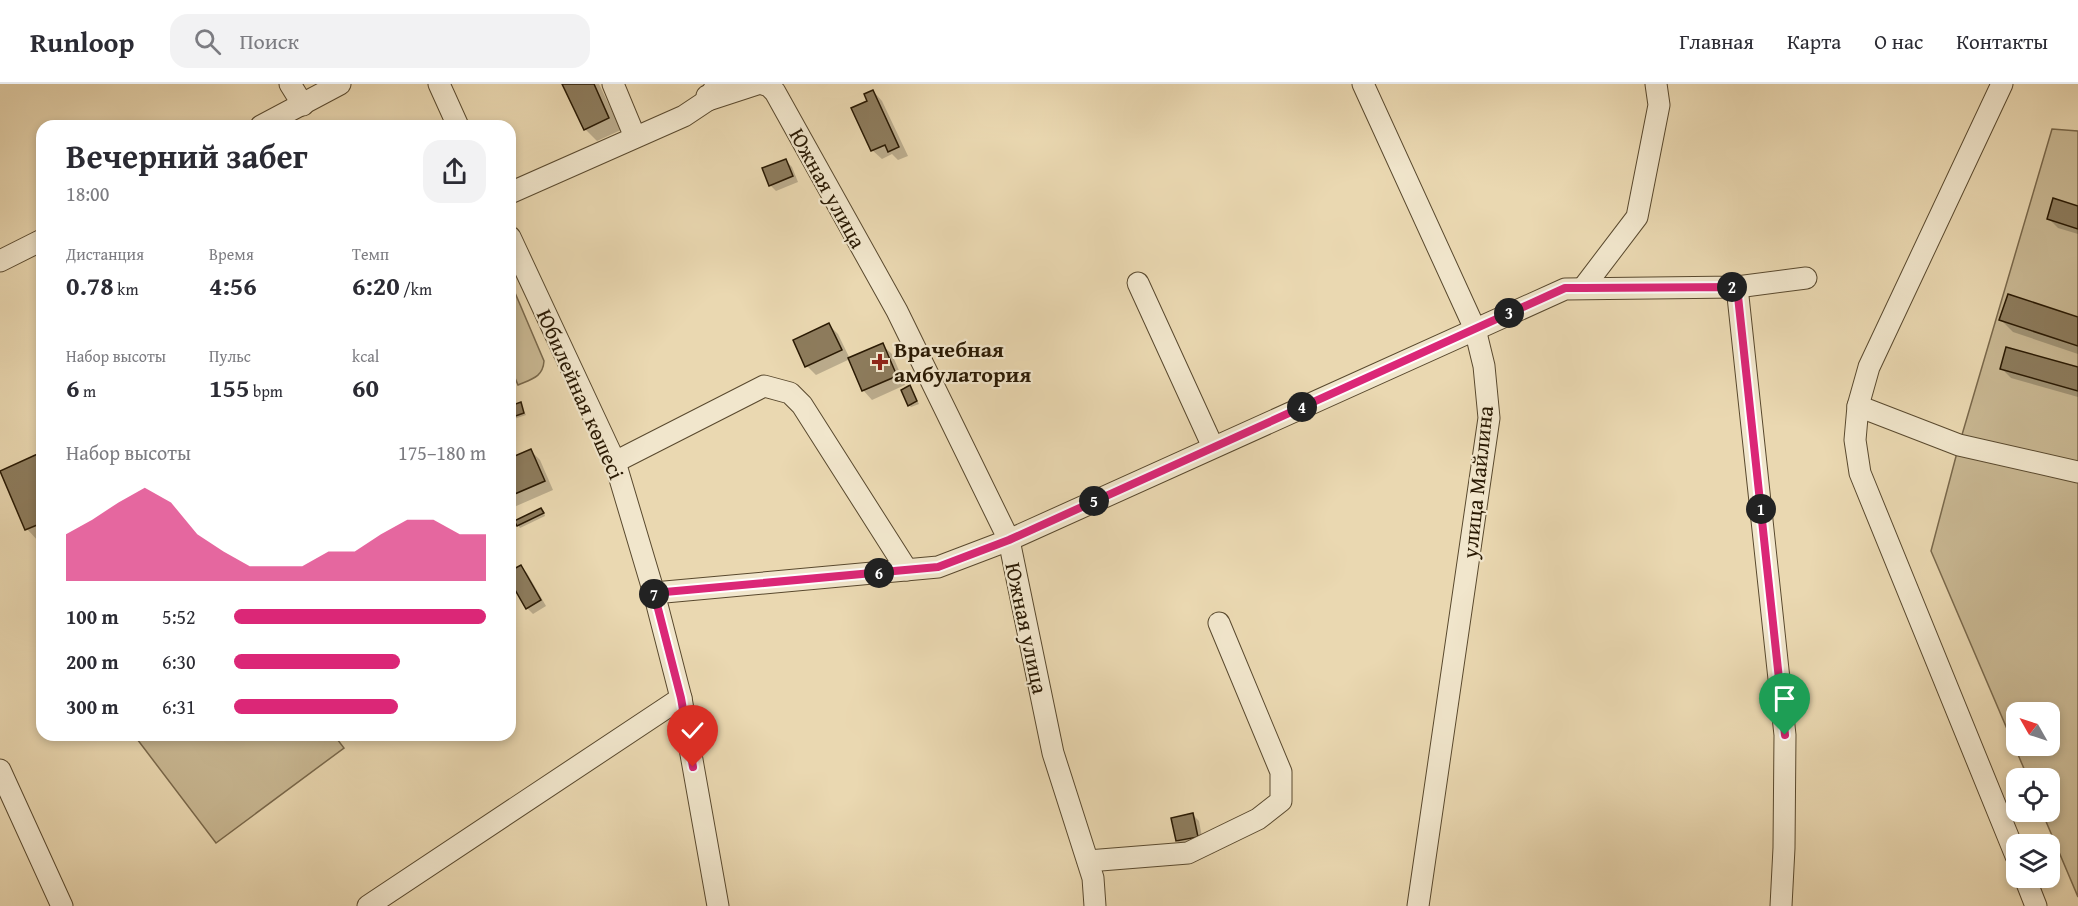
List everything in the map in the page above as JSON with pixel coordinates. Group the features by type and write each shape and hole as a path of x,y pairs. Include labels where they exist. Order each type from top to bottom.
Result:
{"street":[{"path":"290,84 303,105"},
{"path":"273,120 340,84"},
{"path":"439,84 455,120"},
{"path":"613,84 635,137"},
{"path":"516,190 684,116 710,89 757,84"},
{"name":"Южная улица","path":"763,84 775,92 897,311 1009,540 1053,753 1093,878 1095,906"},
{"name":"улица Майлина","path":"1363,84 1475,329 1484,366 1489,418 1419,905"},
{"path":"1583,288 1637,217 1659,105 1656,84"},
{"path":"2002,84 1869,367 1858,406 1856,440 1860,473 2007,834"},
{"path":"0,261 36,243"},
{"name":"Юбилейная көшесі","path":"516,250 615,462 654,593 681,698 718,906"},
{"path":"654,593 938,567 1009,540 1565,288 1737,287 1806,278"},
{"path":"1138,283 1213,447"},
{"path":"1737,287 1785,735 1781,906"},
{"path":"615,462 764,386 790,393 802,405 907,570"},
{"path":"1858,406 1959,445 2078,472"},
{"path":"1088,861 1188,853 1258,819 1281,801 1281,772 1219,623"},
{"path":"371,905 681,698"},
{"path":"0,770 62,906"},
{"path":"2029,888 2036,906"}],"shaded area":[{"path":"2052,129 2078,131 2078,897 2060,854 2060,834 2051,834 2046,822 2060,822 2060,768 2024,768 2019,756 2060,756 2060,702 2006,702 2006,727 1931,551 1959,445"},
{"path":"516,295 544,361 539,374 518,385 516,380"},
{"path":"139,741 339,741 344,748 216,843"}],"building":[{"path":"562,84 594,84 609,118 584,130"},
{"path":"873,90 899,147 888,152 885,145 871,151 851,108 867,101 864,94"},
{"path":"786,159 793,176 769,186 762,168"},
{"path":"2053,198 2078,206 2078,229 2047,219"},
{"path":"2008,294 2078,317 2078,346 1999,320"},
{"path":"829,323 842,350 805,367 793,340"},
{"path":"883,343 897,376 862,391 848,358"},
{"path":"2006,347 2078,367 2078,391 2000,369"},
{"path":"910,385 917,401 908,406 901,390"},
{"path":"521,402 524,413 516,416 516,404"},
{"path":"531,449 545,481 516,493 516,455"},
{"path":"36,455 36,525 25,530 0,471"},
{"path":"541,508 544,513 517,526 516,520"},
{"path":"521,565 541,600 526,609 516,592 516,568"},
{"path":"1193,813 1198,837 1176,841 1171,818"}],"place":[{"name":"Врачебная амбулатория","path":"880,362"}],"route":[{"path":"693,767 681,698 654,593 938,567 1009,540 1565,288 1737,287 1785,735"}]}
